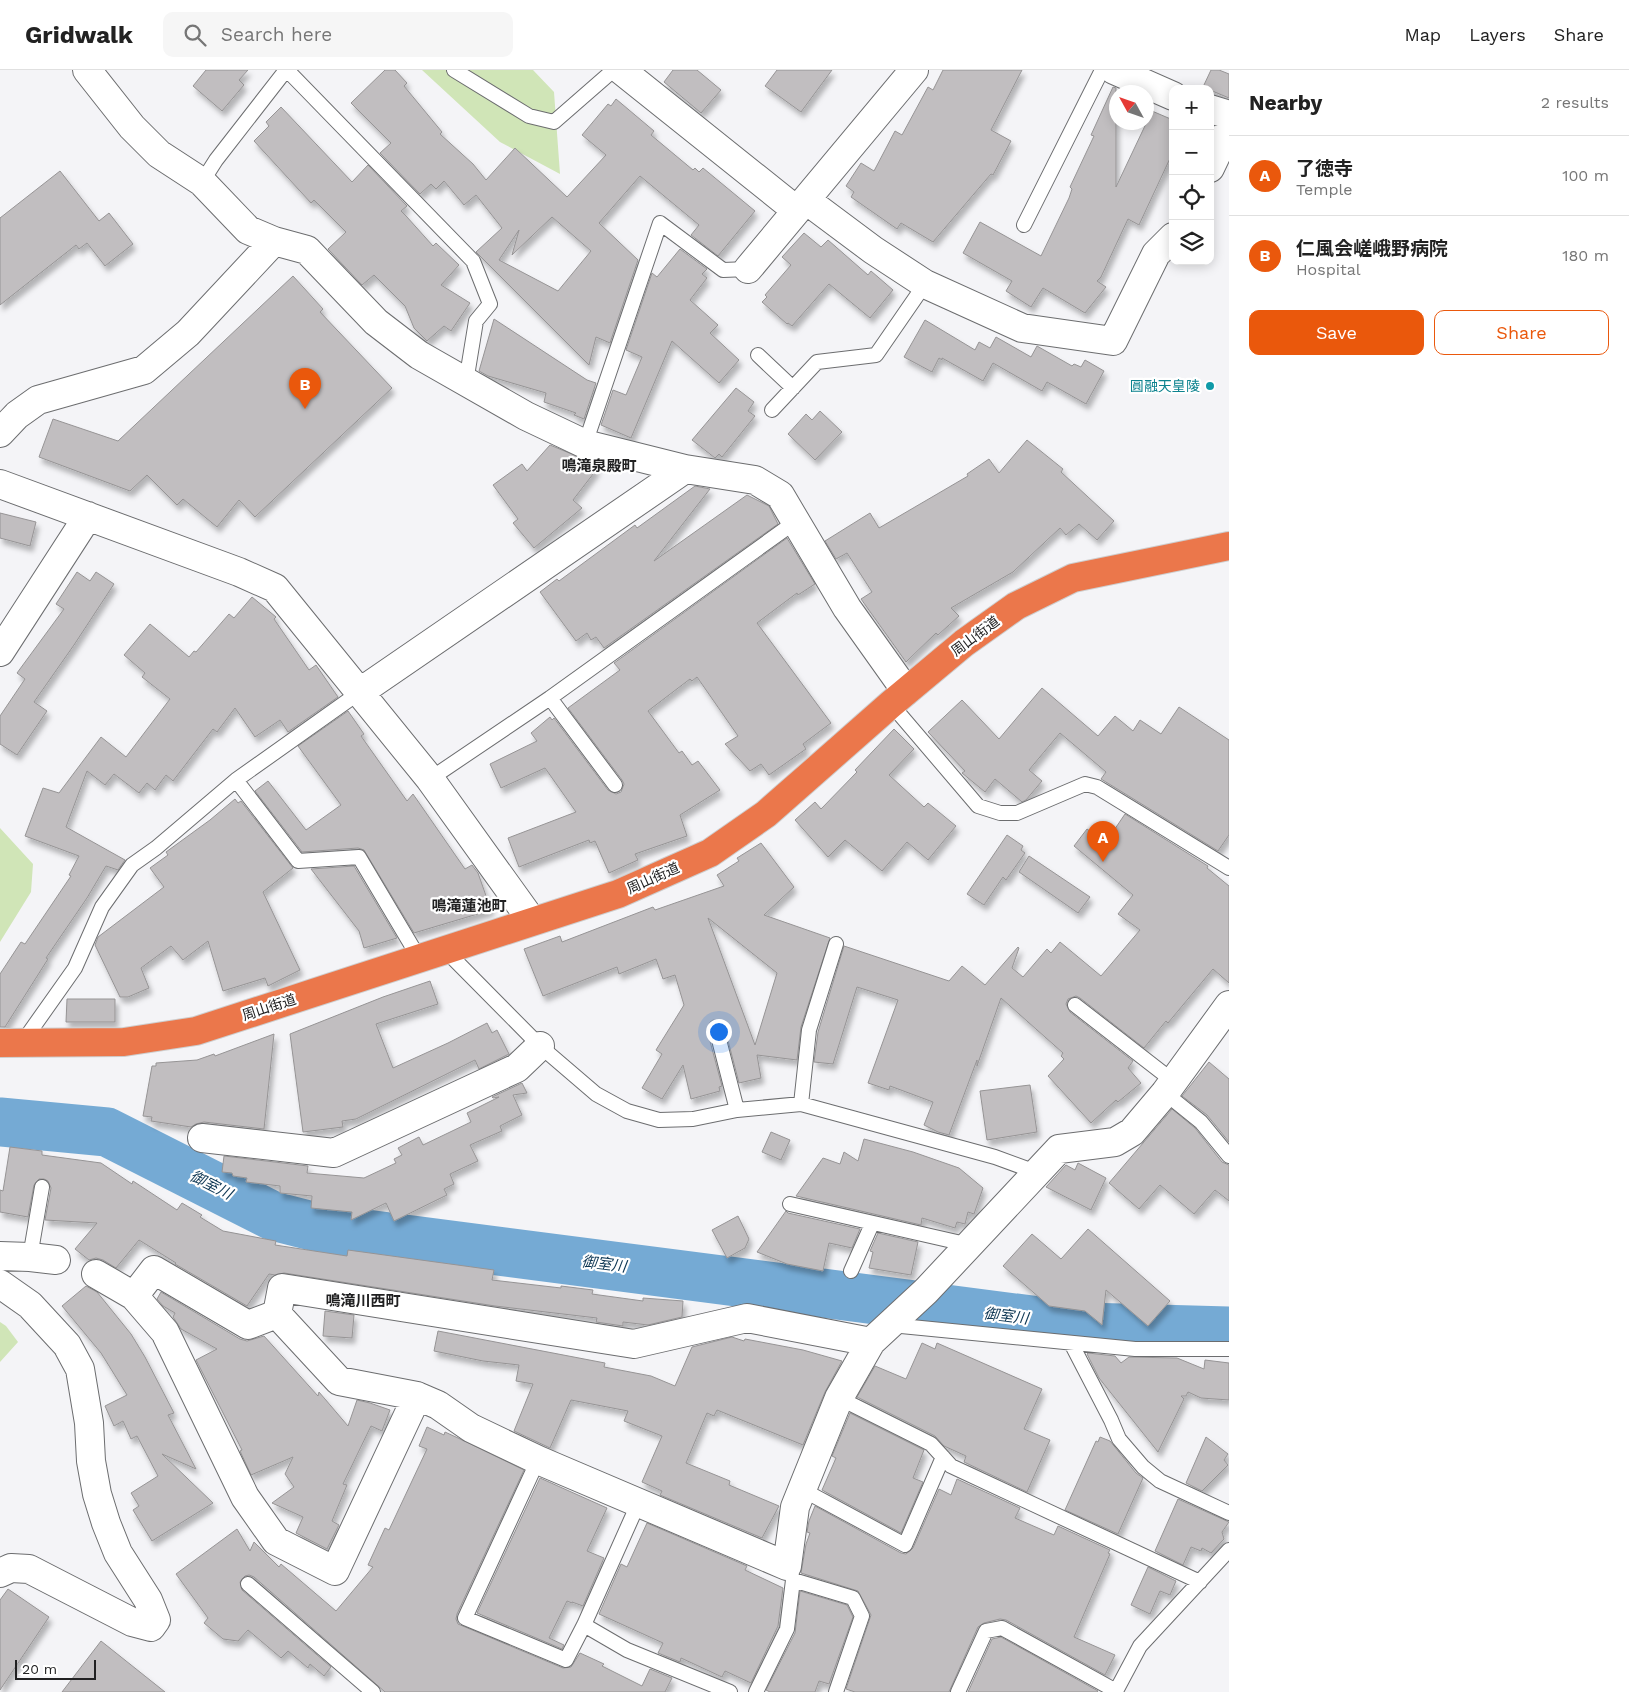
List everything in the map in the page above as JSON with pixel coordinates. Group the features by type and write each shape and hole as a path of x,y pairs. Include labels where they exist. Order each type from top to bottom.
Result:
{"highway":[{"name":"周山街道","path":"11,1043 124,1042 196,1031 618,894 710,853 766,814 964,643 1016,606 1073,578 1229,546"}],"street":[{"path":"87,70 132,127 159,154 202,182 248,230 274,241 307,250 376,322 419,355 526,416 585,444 684,469 755,480 780,495 899,698"},
{"path":"748,269 914,70"},
{"path":"1114,70 1169,94"},
{"path":"614,71 801,205 925,284 1022,328 1113,341 1156,254 1169,240"},
{"path":"1214,110 1229,115"},
{"path":"1214,160 1229,128"},
{"path":"0,433 17,415 38,400 144,370 188,333 274,241"},
{"path":"360,692 684,469"},
{"path":"0,484 239,572 275,588 430,779 532,921"},
{"path":"0,652 88,516"},
{"path":"277,1314 339,1381 417,1396 438,1405 471,1428 538,1460 790,1573 795,1506 840,1398 886,1329 926,1291 1036,1172 1059,1150 1114,1142 1132,1132 1169,1087 1229,1005"},
{"path":"202,1138 334,1154 517,1068 540,1046"},
{"path":"0,1256 43,1258"},
{"path":"134,1296 154,1270 248,1325 277,1314"},
{"path":"96,1274 134,1296 165,1332 245,1497 276,1540 336,1571 417,1396"},
{"path":"0,1284 30,1305 67,1345 80,1368 89,1422 91,1461 97,1494 118,1553 148,1600 156,1620 151,1627 132,1622 29,1569 11,1568 0,1573"},
{"path":"277,1314 282,1288 634,1344 747,1318 886,1329"}],"lane":[{"path":"202,182 216,160 286,70 474,261 490,304 476,321 466,382"},
{"path":"454,70 529,116 554,122 614,71"},
{"path":"1024,226 1102,70"},
{"path":"585,444 660,223 723,270 748,269"},
{"path":"772,410 817,362 876,355 925,284"},
{"path":"758,355 793,388"},
{"path":"430,779 550,698 795,522"},
{"path":"11,1043 75,968 102,907 132,865 156,848 236,780 360,692"},
{"path":"550,698 616,786"},
{"path":"899,698 978,806 1000,814 1017,813 1085,784 1097,787 1229,868"},
{"path":"236,780 298,861 359,857 432,954 596,1094 627,1111 659,1120 693,1119 737,1110 801,1104 995,1157 1036,1172"},
{"path":"801,1104 810,1030 836,944"},
{"path":"1075,1006 1169,1087 1202,1122 1229,1156"},
{"path":"716,1028 737,1110"},
{"path":"42,1188 43,1258"},
{"path":"790,1204 970,1245"},
{"path":"852,1271 872,1224"},
{"path":"886,1329 1135,1349 1229,1349"},
{"path":"1071,1343 1111,1420 1119,1440 1142,1466 1160,1481 1229,1513"},
{"path":"840,1398 931,1444 951,1466 1200,1582"},
{"path":"803,1490 905,1545 943,1457"},
{"path":"538,1460 465,1618 566,1660 584,1626 638,1504"},
{"path":"958,1692 986,1631 1002,1628 1116,1691 1140,1646 1229,1550"},
{"path":"756,1692 787,1629 790,1573 853,1598 862,1616 836,1692"},
{"path":"248,1584 373,1692"},
{"path":"584,1626 627,1650 730,1692"}],"green space":[{"path":"422,70 533,70 554,92 560,174 500,142"},
{"path":"0,828 33,864 31,892 0,942"},
{"path":"0,1322 6,1326 18,1342 0,1362"}],"building":[{"path":"206,70 248,70 239,80 244,85 222,111 193,86"},
{"path":"385,70 395,70 407,83 404,86 442,132 440,134 473,164 486,180 515,148 567,197 606,155 582,135 608,104 611,106 616,99 654,131 651,135 693,170 695,168 699,172 703,168 755,211 718,256 691,235 699,225 640,176 599,223 638,260 610,343 596,337 589,365 476,252 502,228 476,195 464,205 444,181 436,189 431,184 420,194 380,153 391,143 351,103","holes":["552,217 591,251 558,291 499,260 519,230 512,255"]},
{"path":"673,70 697,70 721,90 701,113 664,82"},
{"path":"777,70 832,70 801,112 765,86"},
{"path":"943,70 1022,70 991,130 1011,141 993,175 991,174 933,242 901,223 897,229 851,197 854,192 846,186 861,163 874,171 895,131 902,135 928,87 933,90"},
{"path":"1211,70 1219,70 1229,74 1229,98 1214,92 1214,85 1204,85"},
{"path":"1109,96 1109,130 1116,130 1116,187 1143,130 1154,130 1154,112 1169,118 1169,161 1139,225 1128,219 1101,277 1097,281 1106,287 1085,313 1043,288 1031,307 1006,291 1012,281 963,253 980,222 1041,256 1069,198 1072,189 1070,187 1094,136 1091,135"},
{"path":"281,107 352,182 368,165 407,206 401,211 433,246 436,243 459,265 441,285 470,303 451,331 444,326 427,341 414,328 405,306 374,275 362,285 328,249 346,232 314,200 311,203 254,141 269,126 266,122"},
{"path":"60,171 99,221 109,213 133,244 105,266 87,243 79,249 76,245 0,305 0,218"},
{"path":"804,233 821,247 828,240 868,275 871,271 893,290 870,318 829,284 792,326 787,324 762,302 767,297 765,295 791,265 782,257"},
{"path":"680,249 707,269 702,274 707,278 690,300 718,325 710,333 739,360 719,383 672,341 631,438 601,425 613,390 626,395 642,357 626,350 652,273 657,277"},
{"path":"293,276 323,309 320,312 392,388 255,517 239,500 217,527 183,499 177,505 147,475 130,491 39,457 53,419 118,441"},
{"path":"494,319 587,380 596,383 584,419 574,415 576,413 544,402 546,393 488,376 479,371"},
{"path":"925,320 975,350 979,342 990,348 996,337 1031,357 1037,346 1072,366 1074,364 1081,367 1085,360 1104,371 1086,404 1047,382 1042,391 993,363 983,381 942,358 942,360 939,358 932,372 904,357"},
{"path":"736,388 754,402 748,411 755,416 722,457 719,454 715,458 692,440"},
{"path":"820,411 842,432 815,460 788,434 806,414 812,420"},
{"path":"1027,440 1063,469 1061,472 1114,521 1097,540 1079,524 1066,535 1060,528 1013,572 951,608 959,616 938,635 936,633 906,662 861,599 872,592 847,553 836,559 825,541 870,513 879,528 968,476 967,474 989,459 999,473"},
{"path":"550,445 586,460 597,469 573,500 582,508 534,548 513,523 518,519 493,485 522,464 527,471"},
{"path":"695,486 710,489 654,561 747,495 769,506 778,524 604,648 596,637 591,640 587,633 576,641 540,592 557,579 559,581 635,525 637,528"},
{"path":"0,513 36,522 30,546 0,538"},
{"path":"787,538 815,584 798,595 797,593 757,623 831,723 803,744 806,749 769,775 761,764 750,771 725,744 738,736 697,677 692,681 690,679 648,711 679,753 682,751 692,765 698,761 720,790 680,815 687,836 635,854 638,860 609,873 595,841 590,843 589,840 519,867 508,838 576,812 545,768 501,788 490,764 537,741 531,733 550,717 552,720 554,718 608,790 616,794 621,792 624,784 622,780 568,708 620,670 614,663"},
{"path":"77,572 90,581 96,572 114,584 34,702 47,711 17,755 0,744 0,716 25,679 17,673 64,609 56,604"},
{"path":"252,597 276,617 274,619 309,670 316,665 338,697 288,732 280,720 255,737 235,708 217,732 213,729 173,781 166,775 155,790 147,783 139,793 114,774 105,785 87,771 66,827 125,860 118,870 106,866 87,898 46,958 48,959 5,1027 0,1027 0,974 21,942 25,944 71,876 69,875 79,856 25,836 43,788 59,793 101,737 126,757 170,699 142,677 145,673 124,655 150,624 189,657 194,651 196,652 229,614 234,618"},
{"path":"1042,688 1098,736 1115,716 1133,731 1140,720 1161,734 1179,707 1229,740 1229,835 1218,851 1101,779 1106,772 1060,733 1029,770 1042,781 1026,800 1022,802 995,779 985,792 962,773 965,771 928,732 962,700 999,739"},
{"path":"348,711 364,734 361,736 407,801 413,794 465,869 472,865 478,873 491,910 414,933 364,850 358,848 302,852 255,791 268,781 306,830 341,805 298,746"},
{"path":"894,729 914,749 889,775 924,807 928,803 956,826 928,860 907,842 882,871 845,840 828,857 795,820 815,802 821,809 857,772 855,770"},
{"path":"235,799 238,803 241,801 293,868 263,892 300,970 268,986 265,978 223,991 208,941 183,960 171,946 141,968 149,988 128,997 120,997 95,945 98,937 164,887 150,868 168,855 166,852"},
{"path":"1125,814 1208,866 1207,868 1229,886 1229,983 1213,969 1168,1023 1166,1021 1144,1048 1080,998 1076,996 1068,999 1066,1004 1070,1012 1133,1061 1128,1068 1141,1083 1118,1102 1116,1100 1091,1123 1048,1076 1064,1059 1061,1056 1063,1053 1001,998 977,1066 977,1060 949,1135 924,1125 933,1102 890,1086 889,1090 868,1083 898,1000 857,987 833,1064 814,1062 818,1032 844,946 949,981 962,966 985,985 1018,947 1012,968 1023,977 1047,949 1051,953 1060,942 1101,976 1140,930 1118,914 1133,895 1074,846 1087,829 1106,842"},
{"path":"1007,835 1023,846 1021,850 1025,853 1006,880 1003,877 984,905 967,894"},
{"path":"761,843 794,887 764,915 830,938 801,1027 797,1060 757,1055 761,1078 739,1083 724,1025 719,1020 713,1020 710,1022 707,1030 722,1086 719,1087 720,1091 691,1099 683,1065 662,1099 642,1088 662,1054 656,1050 684,1005 675,975 663,979 656,959 619,974 617,967 543,996 524,949 560,936 562,942 653,907 655,910 724,886 717,875 739,861 737,858","holes":["708,918 777,973 755,1045"]},
{"path":"1029,856 1090,897 1078,913 1019,872"},
{"path":"354,866 397,938 364,948 359,931 311,869"},
{"path":"430,981 438,1004 376,1024 393,1068 487,1023 492,1033 497,1030 509,1054 479,1069 475,1060 356,1119 342,1121 343,1127 303,1132 290,1034 383,997"},
{"path":"67,999 115,999 115,1022 66,1022"},
{"path":"274,1034 264,1129 204,1122 191,1127 151,1121 152,1117 143,1116 152,1066 156,1066 156,1063 197,1060 214,1054 215,1056"},
{"path":"1209,1062 1229,1079 1229,1142 1207,1115 1182,1096"},
{"path":"522,1083 527,1093 513,1095 522,1115 500,1126 502,1131 470,1145 478,1161 450,1174 454,1184 444,1189 447,1195 394,1221 386,1203 351,1220 352,1212 311,1208 312,1196 280,1193 280,1186 246,1182 247,1178 222,1172 224,1156 308,1166 307,1173 364,1178 396,1163 394,1159 402,1155 398,1148 419,1137 423,1145 471,1122 467,1113 499,1097 492,1097"},
{"path":"1030,1085 1037,1132 987,1140 980,1091"},
{"path":"1172,1109 1195,1128 1222,1162 1229,1165 1229,1201 1215,1190 1194,1214 1160,1185 1139,1209 1109,1183"},
{"path":"771,1132 790,1140 781,1160 762,1152"},
{"path":"864,1139 913,1152 959,1168 983,1188 974,1214 968,1212 965,1224 957,1222 955,1228 922,1218 921,1225 796,1196 823,1158 840,1164 844,1152 858,1161"},
{"path":"10,1147 42,1151 42,1155 101,1163 132,1184 133,1181 177,1210 182,1203 223,1231 276,1241 275,1245 347,1256 348,1250 494,1270 492,1280 593,1290 592,1294 643,1301 643,1298 683,1301 682,1317 648,1325 623,1322 623,1326 596,1322 597,1318 495,1306 284,1273 269,1274 247,1306 175,1264 139,1240 116,1268 103,1260 96,1258 89,1260 75,1249 97,1223 45,1220 51,1188 48,1181 44,1179 39,1179 34,1185 28,1217 0,1212 0,1190 3,1191"},
{"path":"1078,1163 1106,1178 1091,1210 1046,1187 1066,1165 1075,1170"},
{"path":"786,1211 860,1229 852,1248 829,1243 823,1271 787,1264 757,1252"},
{"path":"738,1216 749,1239 745,1248 727,1258 712,1230"},
{"path":"1088,1229 1170,1301 1148,1326 1106,1290 1102,1325 1085,1311 1049,1306 1003,1266 1032,1234 1061,1259"},
{"path":"878,1233 918,1242 911,1275 869,1268 873,1252 870,1251"},
{"path":"86,1286 97,1292 131,1334 145,1357 174,1413 168,1415 196,1469 162,1454 213,1503 152,1541 133,1510 139,1506 131,1493 158,1476 137,1436 131,1439 123,1421 114,1426 105,1406 127,1395 101,1353 62,1306"},
{"path":"161,1292 240,1339 247,1341 264,1336 318,1396 319,1392 348,1426 357,1400 390,1410 382,1431 371,1426 343,1484 347,1485 332,1521 339,1525 327,1549 296,1533 303,1517 272,1503 294,1487 285,1474 293,1457 251,1475 240,1451 242,1450 196,1360 217,1349 181,1329 173,1317 175,1313 163,1306 157,1299"},
{"path":"325,1311 354,1315 352,1338 323,1336"},
{"path":"438,1331 605,1363 604,1367 651,1376 675,1386 692,1347 732,1337 744,1341 745,1339 803,1350 842,1361 825,1392 803,1445 717,1410 714,1416 707,1413 686,1463 730,1481 729,1485 779,1506 762,1538 660,1495 662,1491 642,1482 662,1436 624,1421 628,1411 571,1400 550,1448 514,1431 533,1384 516,1381 519,1365 483,1361 434,1351"},
{"path":"922,1343 935,1349 937,1343 1042,1389 1024,1429 1050,1440 1027,1492 964,1462 966,1456 944,1446 935,1436 857,1397 875,1366 906,1379"},
{"path":"1088,1353 1115,1356 1121,1363 1129,1357 1177,1358 1204,1369 1205,1360 1229,1363 1229,1400 1201,1398 1188,1392 1186,1396 1181,1396 1184,1399 1158,1452 1099,1378"},
{"path":"850,1413 924,1450 913,1478 923,1482 901,1533 822,1490 836,1458 832,1456"},
{"path":"427,1427 444,1435 445,1432 524,1470 457,1614 458,1624 563,1668 571,1667 580,1653 604,1664 602,1666 642,1686 650,1669 672,1678 665,1692 385,1692 254,1577 249,1575 245,1576 240,1582 242,1590 331,1667 324,1676 310,1664 308,1668 288,1651 281,1658 248,1630 238,1641 223,1639 204,1623 208,1618 176,1574 237,1529 250,1551 254,1542 279,1567 281,1564 336,1611 373,1567 368,1565 385,1528 389,1530 427,1449 419,1446"},
{"path":"1100,1437 1110,1441 1136,1473 1143,1478 1118,1534 1065,1510 1096,1441 1098,1442"},
{"path":"1206,1437 1228,1454 1224,1460 1228,1465 1202,1491 1186,1483"},
{"path":"540,1478 607,1508 587,1551 604,1558 583,1606 567,1601 549,1638 564,1645 562,1649 477,1613"},
{"path":"957,1479 1020,1508 1015,1518 1054,1535 1058,1526 1110,1550 1108,1553 1110,1554 1074,1637 1115,1655 1105,1675 1006,1620 1000,1619 984,1623 978,1627 949,1692 855,1692 846,1689 871,1615 858,1591 801,1573 810,1533 807,1532 809,1521 815,1506 906,1554 913,1548 939,1489 951,1495"},
{"path":"1178,1499 1229,1522 1222,1532 1224,1539 1211,1553 1202,1548 1201,1551 1191,1547 1183,1565 1155,1551"},
{"path":"647,1523 747,1566 745,1570 783,1588 778,1626 751,1683 725,1671 722,1677 681,1658 680,1662 658,1653 663,1643 599,1614 621,1564 627,1567"},
{"path":"1148,1567 1176,1581 1170,1595 1160,1591 1150,1614 1131,1605"},
{"path":"8,1589 49,1617 0,1690 0,1600"},
{"path":"800,1591 847,1605 853,1617 829,1684 819,1681 815,1692 770,1692 766,1690 795,1633"},
{"path":"1001,1637 1098,1691 968,1692 992,1639"},
{"path":"101,1641 165,1692 62,1692"}],"waterway":[{"name":"御室川","path":"0,1122 107,1132 273,1216 320,1228 1085,1327 1229,1331"}],"place":[{"name":"圓融天皇陵","path":"1210,386"},
{"name":"仁風会嵯峨野病院","path":"305,409"},
{"name":"了徳寺","path":"1103,862"}],"district":[{"name":"鳴滝泉殿町","path":"599,466"},
{"name":"鳴滝蓮池町","path":"469,906"},
{"name":"鳴滝川西町","path":"363,1301"}]}
